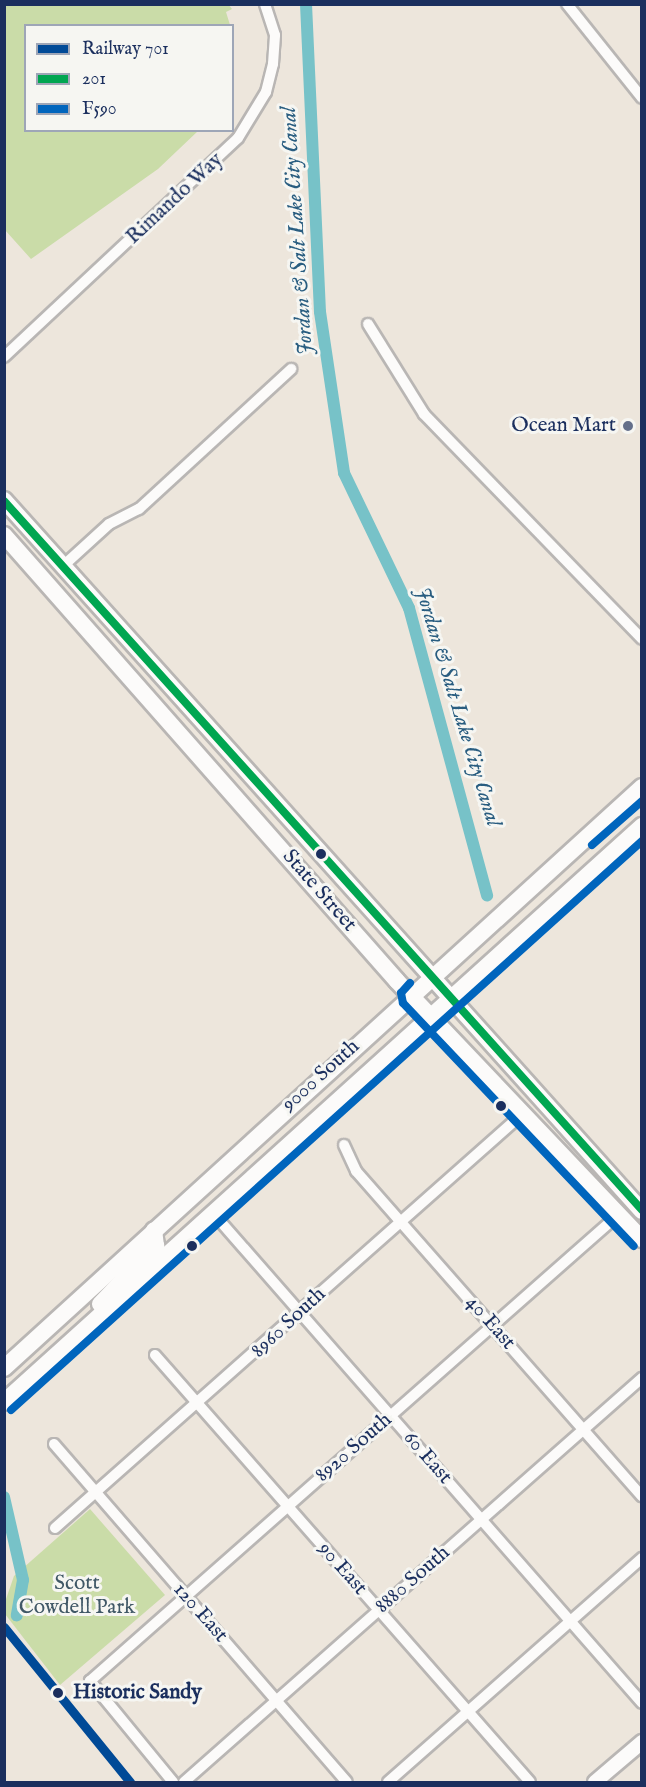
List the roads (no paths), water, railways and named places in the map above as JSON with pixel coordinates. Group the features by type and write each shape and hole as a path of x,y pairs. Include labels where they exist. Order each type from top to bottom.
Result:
{"main road":[{"name":"State Street","path":"4,500 642,1211"},
{"name":"State Street","path":"4,536 411,996 520,1116 642,1239"},
{"name":"9000 South","path":"4,1368 432,975 642,788"},
{"name":"9000 South","path":"4,1402 428,1014 642,826"},
{"path":"84,1327 113,1286 156,1246 154,1230"}],"street":[{"name":"Rimando Way","path":"4,357 238,138 266,92 273,64 274,35 265,4"},
{"path":"567,4 642,98"},
{"path":"368,324 424,414 642,639"},
{"path":"63,566 109,524 139,509 291,369"},
{"name":"8960 South","path":"55,1528 520,1116"},
{"name":"40 East","path":"344,1145 356,1171 642,1497"},
{"name":"60 East","path":"213,1213 642,1703"},
{"name":"8920 South","path":"173,1782 90,1681 618,1215"},
{"name":"90 East","path":"155,1355 530,1782"},
{"name":"8880 South","path":"184,1782 642,1378"},
{"name":"120 East","path":"54,1444 347,1782"},
{"path":"388,1782 642,1558"},
{"path":"595,1782 642,1742"}],"waterway":[{"name":"Jordan & Salt Lake City Canal","path":"306,4 320,312 344,473 409,608 487,896"},
{"path":"4,1497 23,1580 17,1615"}],"rail line":[{"name":"701","path":"4,1627 130,1782"}],"place":[{"name":"Ocean Mart","path":"628,426"},
{"name":"Historic Sandy","path":"58,1693"}],"park label":[{"name":"Scott Cowdell Park","path":"77,1596"}]}
